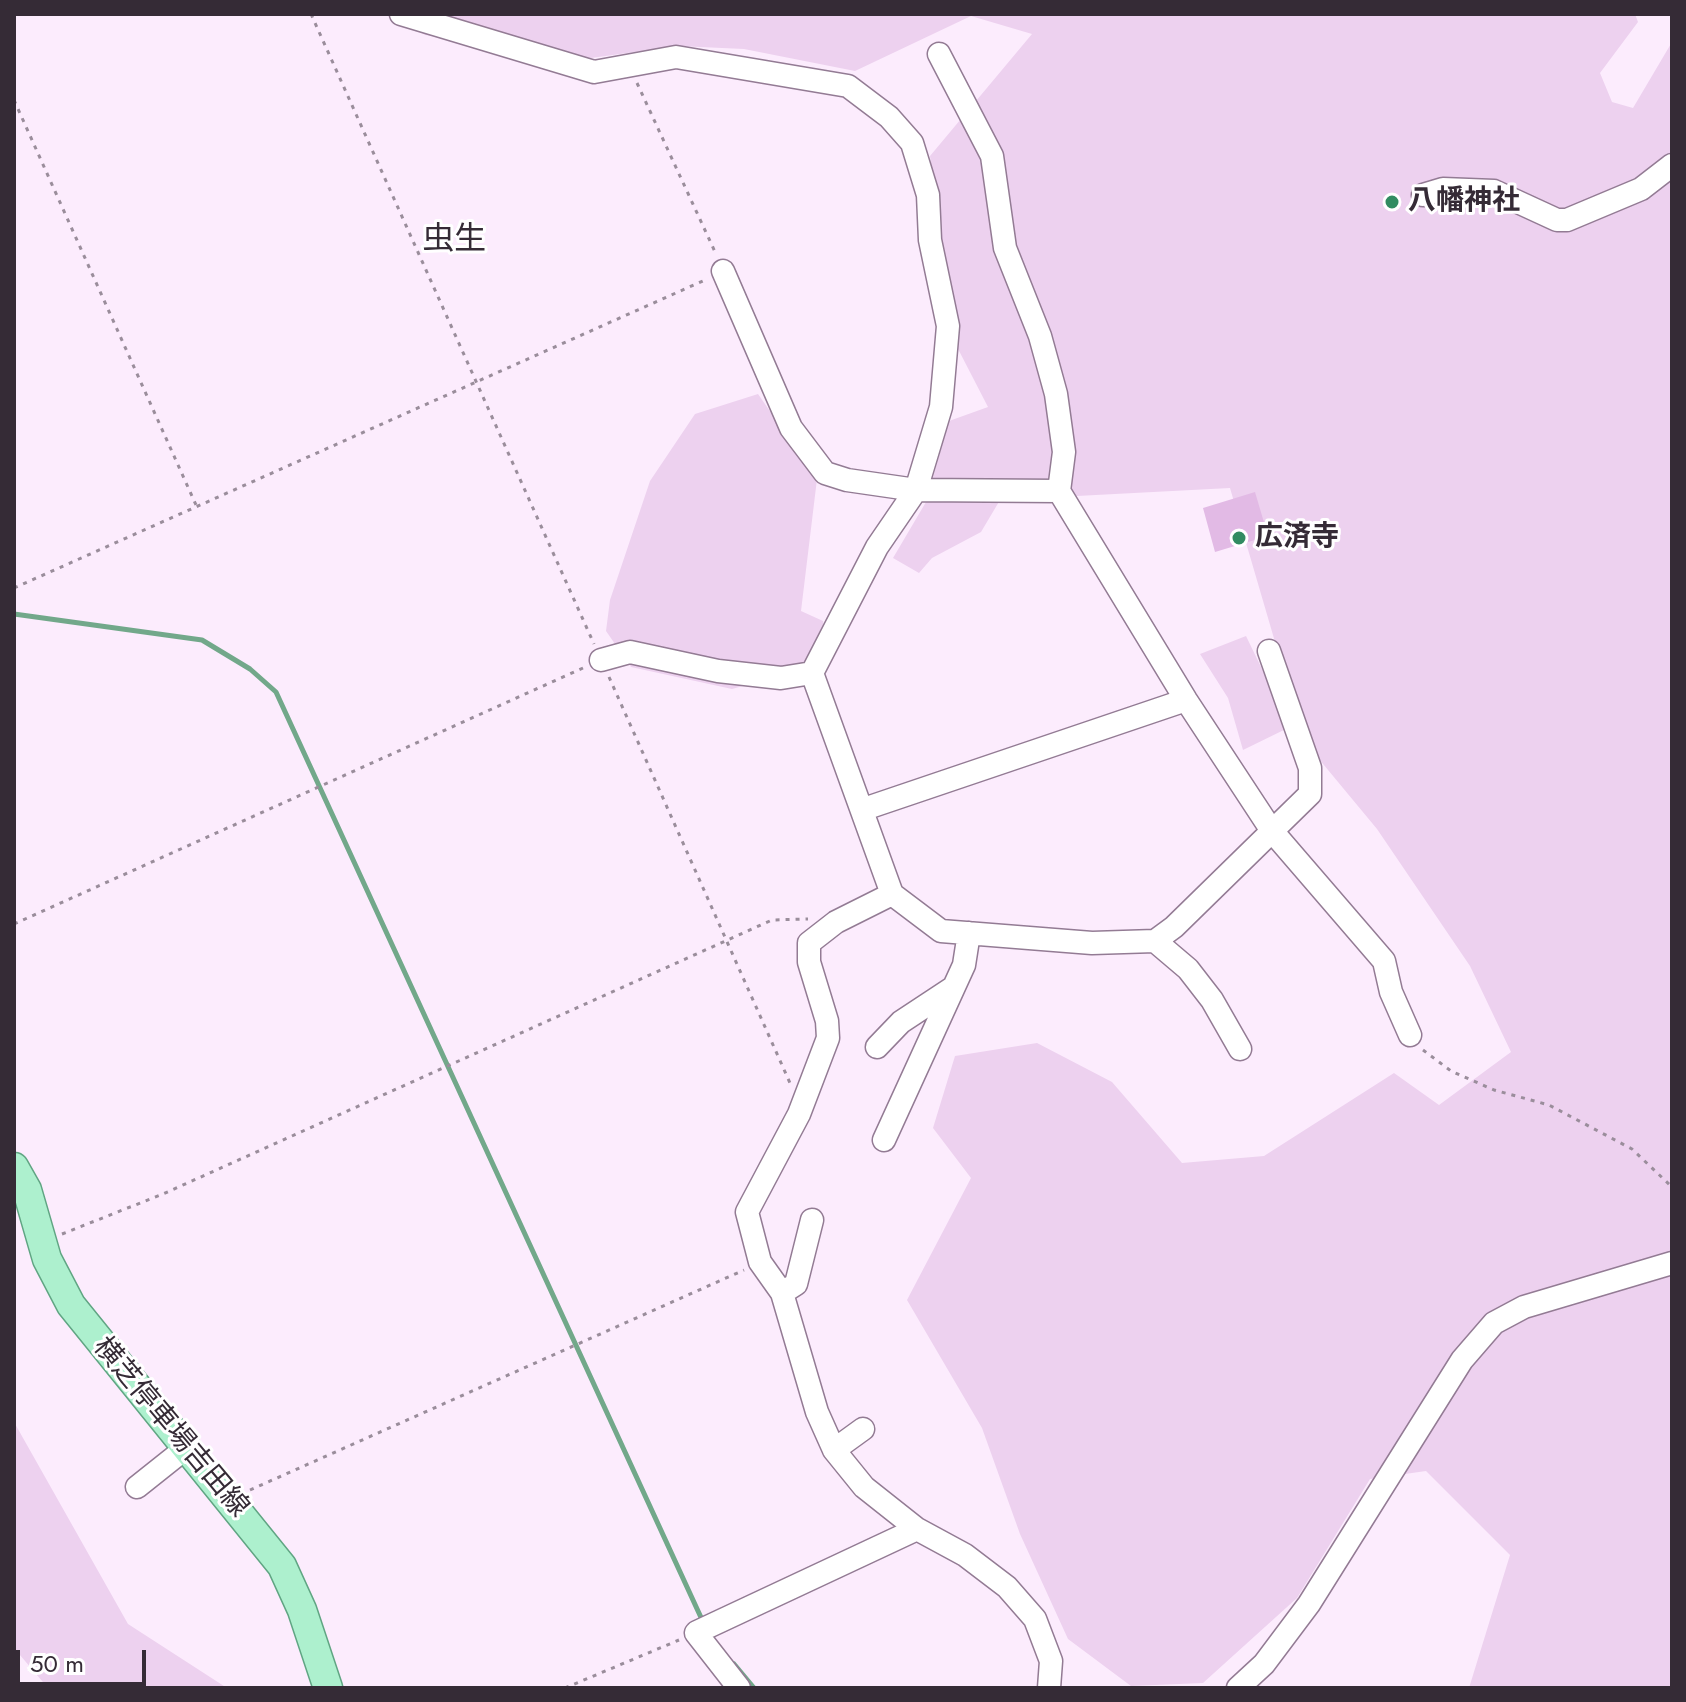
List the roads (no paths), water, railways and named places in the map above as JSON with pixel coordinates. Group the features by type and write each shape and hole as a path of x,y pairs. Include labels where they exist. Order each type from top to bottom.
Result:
{"main road":[{"name":"横芝停車場吉田線","path":"14,1167 27,1190 58,1283 86,1327 282,1566 302,1610 328,1688"}],"street":[{"path":"401,14 594,72 630,68 676,57 848,86 889,117 912,143 928,195 930,240 948,326 941,407 916,490 877,547 812,673 864,809 892,894 941,931 1092,943 1155,941 1174,927 1310,794 1310,768 1269,651"},
{"path":"939,54 992,156 1005,248 1040,336 1056,394 1064,452 1059,491 1186,700 1272,831 1384,961 1391,992 1410,1035"},
{"path":"1423,195 1443,189 1494,191 1557,220 1567,220 1641,189 1672,165"},
{"path":"723,271 791,428 825,473 847,480 916,490 1059,491"},
{"path":"601,660 630,652 718,671 781,678 812,673"},
{"path":"864,809 1186,700"},
{"path":"892,894 836,922 809,943 809,962 827,1021 828,1038 801,1108 747,1212 760,1262 782,1293 817,1412 834,1450 864,1487 917,1529 965,1555 1007,1587 1035,1619 1051,1661 1053,1687"},
{"path":"884,1140 964,965 969,933"},
{"path":"1155,941 1188,969 1212,1000 1240,1049"},
{"path":"877,1047 901,1022 952,989"},
{"path":"782,1293 796,1284 812,1220"},
{"path":"1238,1688 1264,1664 1309,1604 1462,1360 1494,1323 1524,1307 1672,1263"},
{"path":"834,1450 863,1429"},
{"path":"137,1487 186,1448"},
{"path":"739,1688 701,1630 917,1529"}],"waterway":[{"path":"14,614 202,640 250,669 276,692 704,1624"},
{"path":"734,1664 754,1688"}],"place":[{"name":"八幡神社","path":"1392,202"},
{"name":"広済寺","path":"1239,538"}],"district":[{"name":"虫生","path":"454,241"}]}
